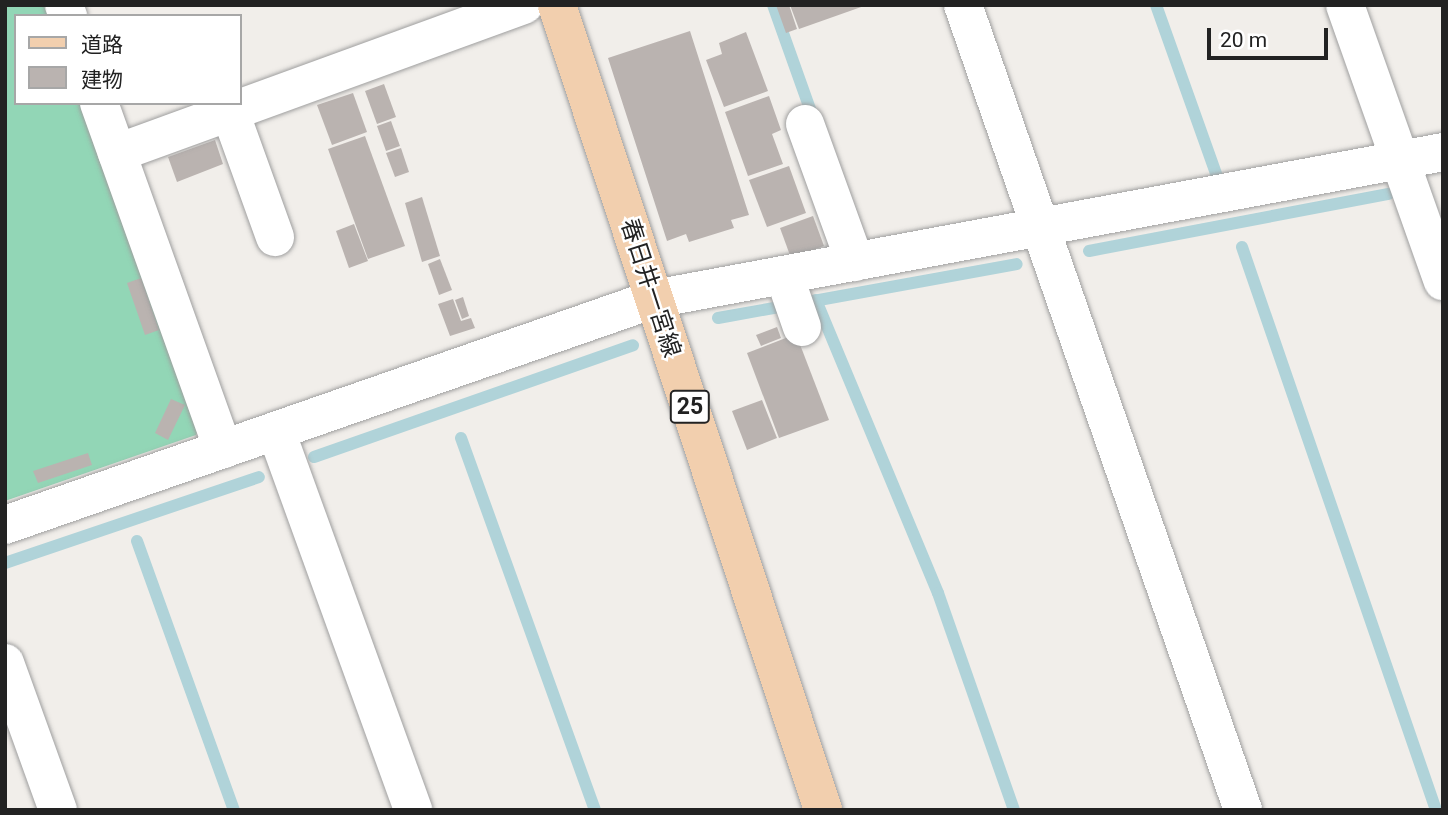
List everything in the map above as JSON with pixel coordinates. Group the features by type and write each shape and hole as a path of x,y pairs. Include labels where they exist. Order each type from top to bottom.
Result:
{"main road":[{"name":"春日井一宮線","path":"557,5 823,810"}],"street":[{"path":"242,100 524,5"},
{"path":"963,5 1243,810"},
{"path":"1345,5 1443,281"},
{"path":"100,105 223,449"},
{"path":"117,153 230,105"},
{"path":"240,105 275,237"},
{"path":"805,124 855,262"},
{"path":"5,524 654,299 794,303 855,262 1443,152"},
{"path":"276,431 413,810"},
{"path":"5,663 58,810"}],"green space":[{"path":"5,5 50,5 53,14 14,14 14,105 86,105 201,422 196,435 5,501"}],"building":[{"path":"776,5 789,5 797,29 786,33"},
{"path":"790,5 864,5 864,6 799,29"},
{"path":"690,31 749,215 731,220 734,228 689,242 686,234 667,241 608,58"},
{"path":"746,32 768,91 724,107 706,60 722,54 719,43"},
{"path":"384,84 396,117 377,124 365,91"},
{"path":"353,93 367,132 332,145 317,105"},
{"path":"769,96 781,130 772,134 783,164 748,176 725,112"},
{"path":"391,121 400,146 386,151 377,126"},
{"path":"365,136 405,246 368,259 328,149"},
{"path":"215,140 223,164 177,182 168,157"},
{"path":"401,148 409,172 395,177 386,153"},
{"path":"789,166 806,213 767,227 749,180"},
{"path":"422,197 440,256 422,262 405,203"},
{"path":"813,216 824,246 791,258 780,228"},
{"path":"354,224 368,261 349,268 336,231"},
{"path":"440,259 452,290 439,295 428,264"},
{"path":"141,278 159,330 145,335 127,283"},
{"path":"463,297 469,316 462,319 455,300"},
{"path":"453,299 461,321 471,318 475,328 450,336 438,304"},
{"path":"777,327 781,338 761,346 756,335"},
{"path":"796,334 829,420 779,438 747,353"},
{"path":"171,399 185,405 168,440 155,433"},
{"path":"762,400 777,438 747,450 732,411"},
{"path":"88,453 92,465 38,483 33,471"}],"waterway":[{"path":"773,5 814,120"},
{"path":"1156,5 1217,176"},
{"path":"1089,251 1389,194"},
{"path":"1242,247 1436,810"},
{"path":"808,302 1017,264"},
{"path":"816,300 938,593 1014,810"},
{"path":"718,318 790,305"},
{"path":"314,457 633,345"},
{"path":"461,438 595,810"},
{"path":"5,563 259,477"},
{"path":"137,541 234,810"}]}
